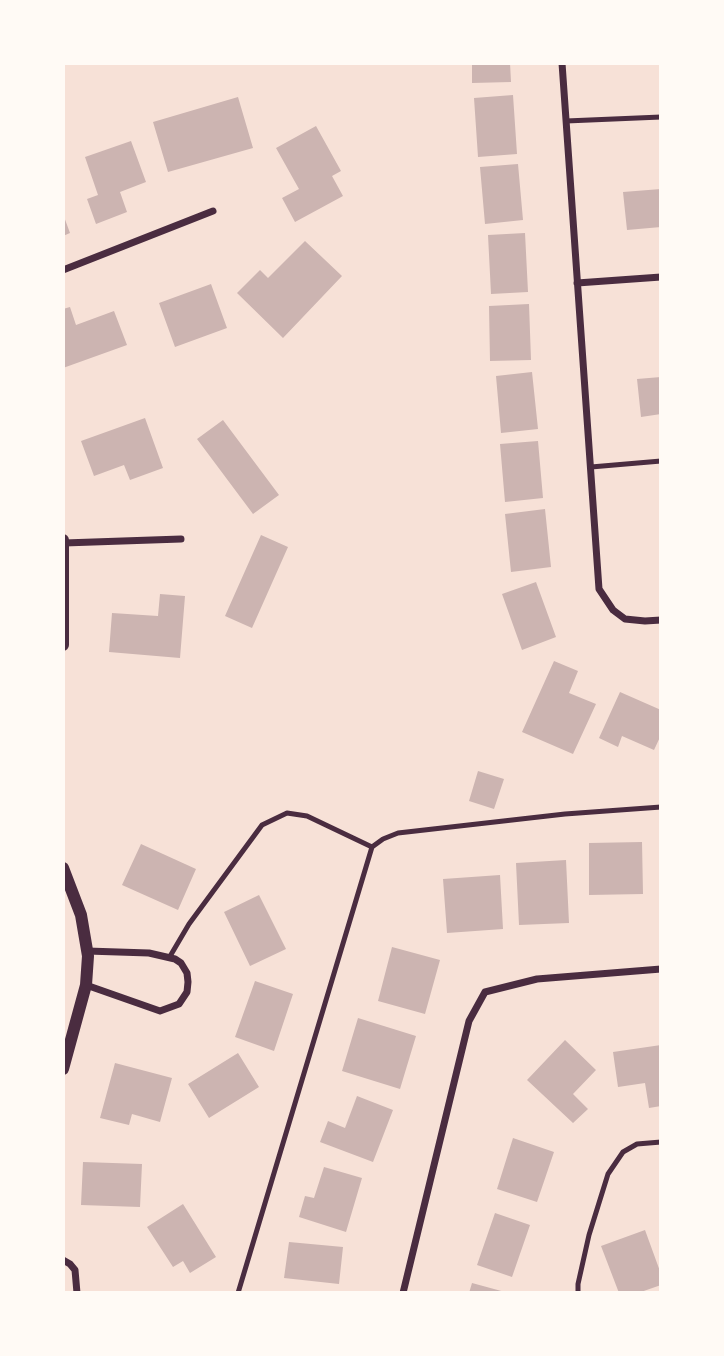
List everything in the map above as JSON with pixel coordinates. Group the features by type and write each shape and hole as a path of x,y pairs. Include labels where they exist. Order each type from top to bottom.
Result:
{"street":[{"path":"562,63 599,589 613,610 625,619 661,620"},
{"path":"63,270 213,211"},
{"path":"577,283 661,277"},
{"path":"63,645 64,541 181,539"},
{"path":"63,868 82,915 87,951 86,985 63,1069"},
{"path":"86,985 160,1011 179,1004 187,992 187,973 181,963 169,958 149,953 87,951"},
{"path":"403,1293 469,1021 485,992 537,979 661,969"},
{"path":"63,1260 75,1270 77,1293"}],"lane":[{"path":"566,121 661,117"},
{"path":"591,467 661,461"},
{"path":"238,1293 372,847 398,833 565,814 661,807"},
{"path":"169,958 189,924 262,824 287,813 307,816 372,847"},
{"path":"578,1293 589,1235 608,1174 623,1152 637,1144 661,1142"}],"building":[{"path":"472,63 510,63 511,82 472,83"},
{"path":"513,95 517,154 478,157 474,98"},
{"path":"238,97 253,148 168,172 153,122"},
{"path":"316,126 341,171 332,176 343,196 295,222 282,198 299,189 276,148"},
{"path":"131,141 146,182 120,192 127,212 96,224 87,199 98,195 85,157"},
{"path":"518,164 523,220 485,224 480,167"},
{"path":"661,189 661,227 627,230 623,192"},
{"path":"63,214 70,233 63,236"},
{"path":"525,233 528,292 491,294 488,235"},
{"path":"305,241 342,276 283,338 237,293 260,270 268,278"},
{"path":"211,284 227,328 175,347 159,303"},
{"path":"529,304 531,360 490,361 489,306"},
{"path":"70,307 76,325 114,311 127,345 63,368 63,309"},
{"path":"532,372 538,429 501,433 496,376"},
{"path":"661,377 661,414 641,417 637,379"},
{"path":"145,418 163,468 130,480 124,465 94,476 81,441"},
{"path":"223,420 279,495 253,514 197,439"},
{"path":"538,441 543,498 505,502 500,444"},
{"path":"545,509 551,567 511,572 505,514"},
{"path":"261,535 288,547 252,628 225,616"},
{"path":"536,582 556,637 522,650 502,594"},
{"path":"160,594 185,596 180,658 109,652 112,613 158,616"},
{"path":"554,661 578,671 569,693 596,704 573,754 522,732"},
{"path":"620,692 661,710 661,735 654,750 622,736 618,747 599,738"},
{"path":"478,771 504,779 494,809 469,801"},
{"path":"642,842 643,894 589,895 589,843"},
{"path":"141,844 196,869 178,910 122,885"},
{"path":"566,860 569,923 519,925 516,863"},
{"path":"500,875 503,929 447,933 443,879"},
{"path":"259,895 286,949 250,966 224,912"},
{"path":"392,947 440,960 425,1014 378,1001"},
{"path":"255,981 293,994 274,1051 235,1037"},
{"path":"358,1018 416,1036 400,1089 342,1071"},
{"path":"565,1040 596,1070 573,1094 588,1109 573,1123 527,1080"},
{"path":"661,1045 661,1106 649,1108 645,1083 618,1087 613,1052"},
{"path":"238,1053 259,1087 209,1118 188,1084"},
{"path":"115,1063 172,1078 160,1122 132,1114 129,1125 100,1118"},
{"path":"357,1096 393,1110 373,1162 320,1142 328,1121 345,1128"},
{"path":"513,1138 554,1152 537,1202 497,1189"},
{"path":"83,1162 142,1164 140,1207 81,1205"},
{"path":"324,1167 362,1178 346,1232 299,1217 305,1196 314,1198"},
{"path":"183,1204 216,1257 190,1273 183,1261 173,1267 147,1227"},
{"path":"495,1213 530,1225 512,1277 477,1265"},
{"path":"645,1230 661,1274 661,1285 638,1293 619,1293 601,1246"},
{"path":"289,1242 343,1247 339,1284 284,1278"},
{"path":"472,1283 505,1292 505,1293 469,1293"}]}
